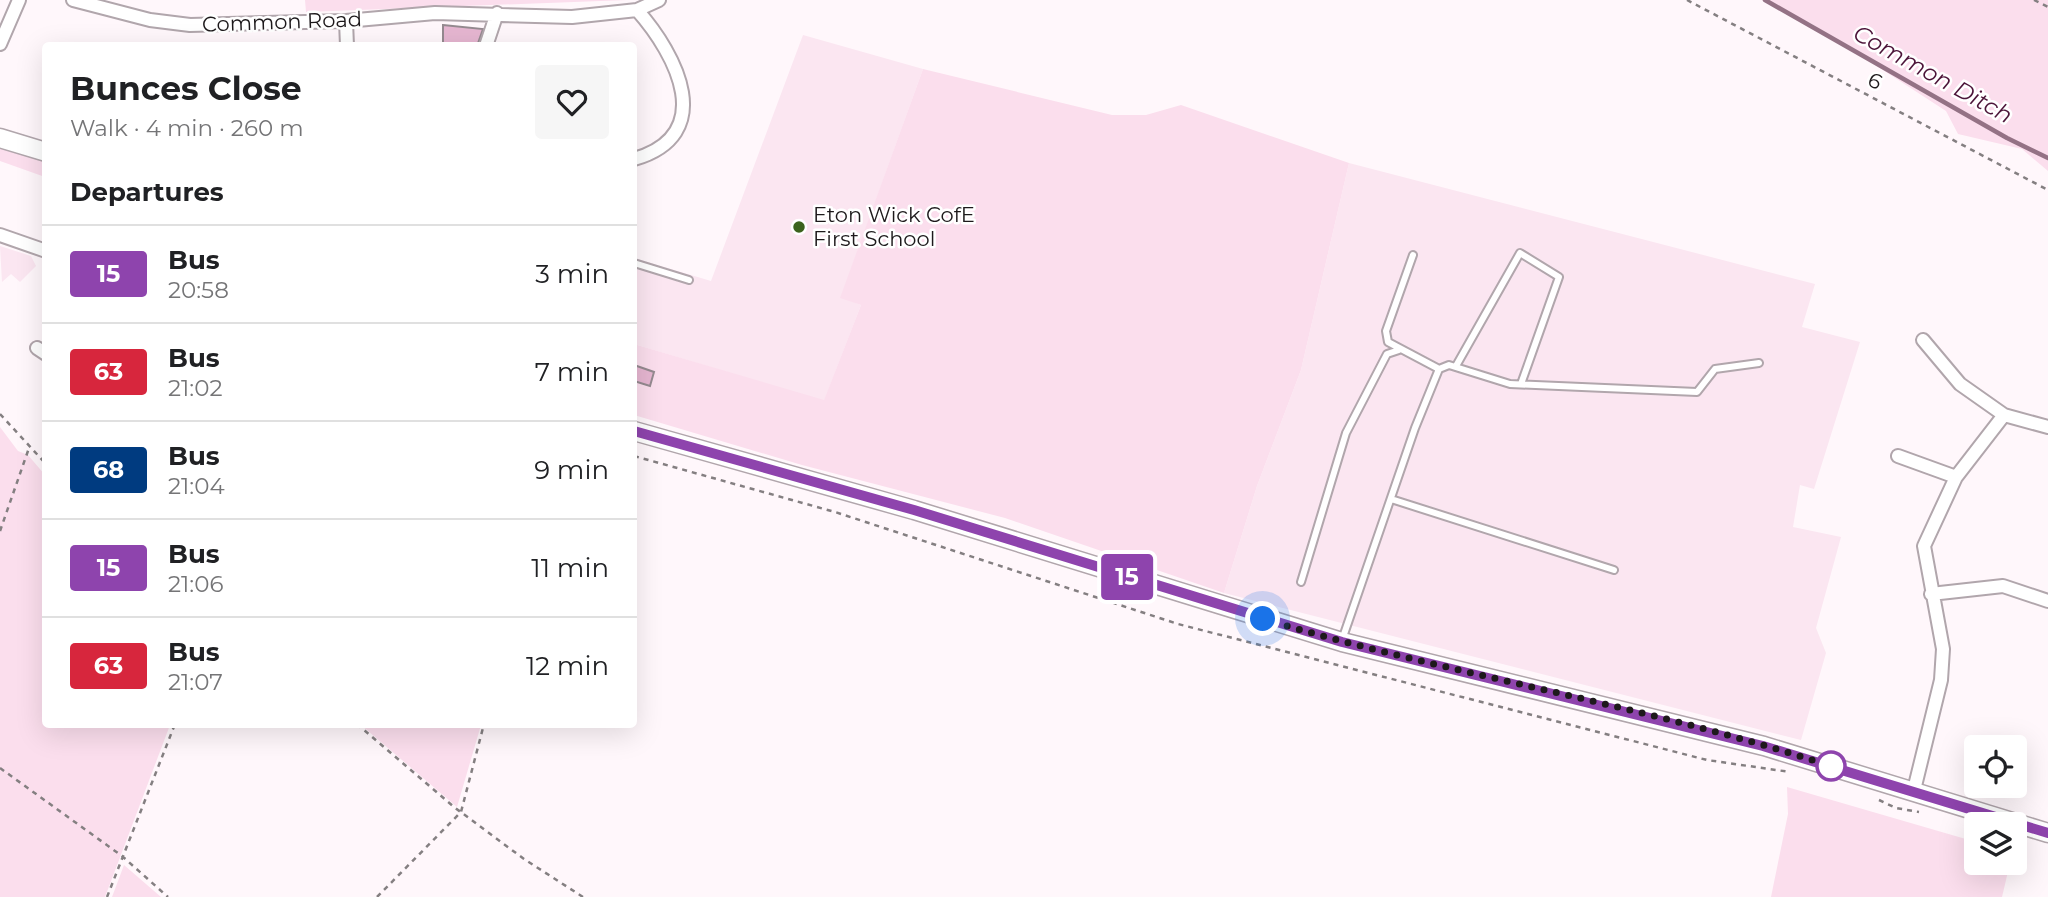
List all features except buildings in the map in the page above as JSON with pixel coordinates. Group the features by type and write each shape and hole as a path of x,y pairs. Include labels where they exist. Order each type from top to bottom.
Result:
{"main road":[{"path":"0,138 42,151"},
{"path":"637,432 914,510 1342,642 1689,727 1914,790 2048,833"}],"street":[{"path":"0,44 19,0"},
{"name":"Common Road","path":"73,0 150,20 190,25 346,21 435,13 572,17 637,10 659,0"},
{"path":"637,10 657,33 683,89 682,113 673,136 651,154 637,158"},
{"path":"487,42 497,13"},
{"path":"346,21 347,42"},
{"path":"0,235 42,250"},
{"path":"1923,340 1960,384 2004,415 2048,427"},
{"path":"1914,790 1941,680 1943,649 1924,546 1956,477 2004,415"},
{"path":"1898,456 1956,477"},
{"path":"1931,594 2003,586 2048,601"}],"lane":[{"path":"1456,366 1520,253 1559,277 1521,384"},
{"path":"1413,255 1387,331 1388,342 1439,369 1449,365 1456,366 1521,384 1697,392 1715,369 1759,363"},
{"path":"637,264 689,281"},
{"path":"1301,582 1346,433 1387,354 1399,350"},
{"path":"1342,642 1439,369"},
{"path":"1391,499 1614,570"}],"path":[{"name":"6","path":"1687,0 2048,190"},
{"path":"2034,0 2048,7"},
{"path":"0,414 42,460"},
{"path":"0,531 29,447"},
{"path":"107,897 173,728"},
{"path":"362,728 461,812 524,859 583,897"},
{"path":"377,897 461,812 483,728"},
{"path":"0,768 122,856 167,897"}],"shaded area":[{"path":"305,0 627,0 306,12"},
{"path":"1762,0 2048,0 2048,171 2022,149 1958,134 1946,111 1812,24"},
{"name":"Eton Wick CofE First School","path":"803,35 923,69 841,297 861,305 824,401 637,345 637,259 711,281"},
{"path":"923,69 1112,115 1146,115 1181,105 1349,163 1301,370 1257,486 1224,593 1005,518 802,465 637,416 637,345 824,400 861,305 840,298"},
{"path":"0,146 42,161 42,176 0,161"},
{"path":"1349,163 1815,284 1802,327 1860,342 1814,489 1800,485 1793,527 1841,537 1816,628 1826,653 1801,740 1224,593 1257,486 1301,370"},
{"path":"0,246 31,256 36,266 20,282 11,274 2,282"},
{"path":"0,427 18,451 28,455 42,471 42,728 169,728 105,897 0,897"},
{"path":"365,728 480,728 457,807"},
{"path":"1787,787 1964,839 1964,875 2007,875 2002,897 1771,897 1788,814"},
{"path":"124,865 161,897 112,897"}],"waterway":[{"name":"Common Ditch","path":"1765,0 2007,138 2048,158"}],"bus line":[{"name":"15","path":"637,432 914,510 1237,612 1342,642 1763,746 2048,833"}],"place":[{"name":"Eton Wick CofE First School","path":"799,227"}],"route":[{"path":"1263,619 1342,642 1612,707 1831,766"}]}
